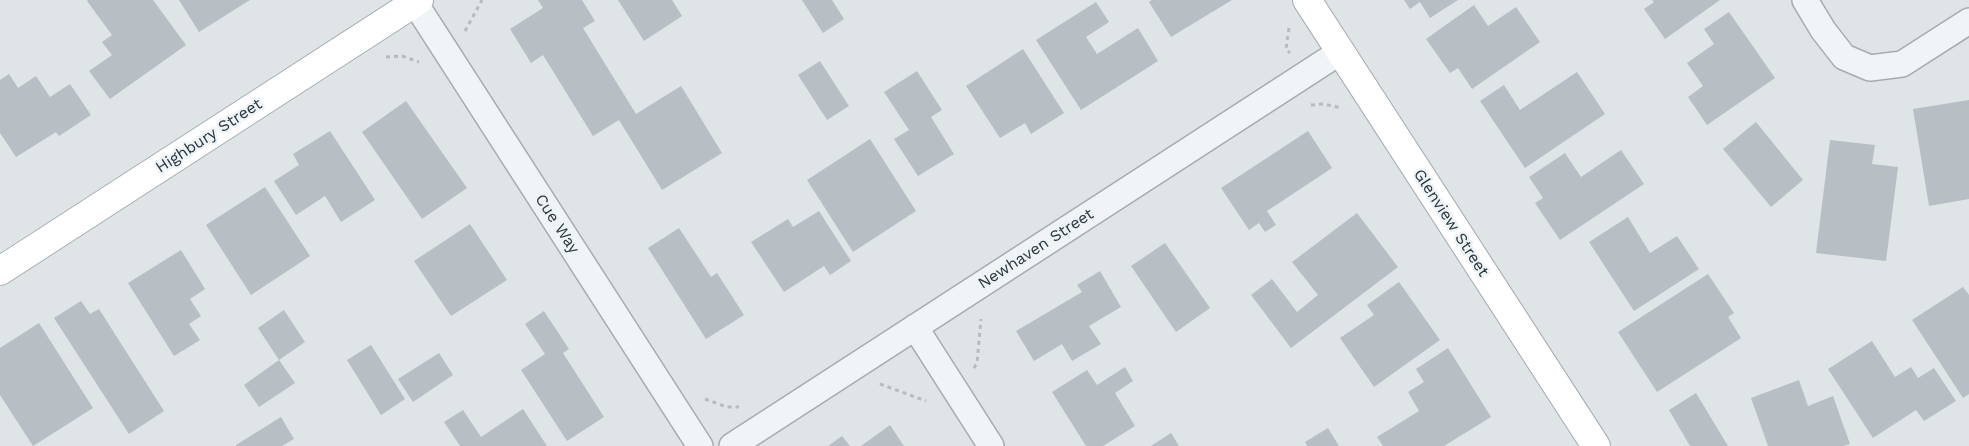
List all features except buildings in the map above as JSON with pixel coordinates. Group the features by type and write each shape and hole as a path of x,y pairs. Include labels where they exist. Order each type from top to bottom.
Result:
{"street":[{"name":"Glenview Street","path":"1307,0 1596,446"},
{"path":"1805,0 1823,30 1844,57 1870,68 1902,64 1969,21"},
{"name":"Highbury Street","path":"0,271 417,1"},
{"name":"Cue Way","path":"417,1 700,446"},
{"name":"Newhaven Street","path":"732,446 1340,52"},
{"path":"915,327 992,446"}],"path":[{"path":"466,31 482,0"}]}
